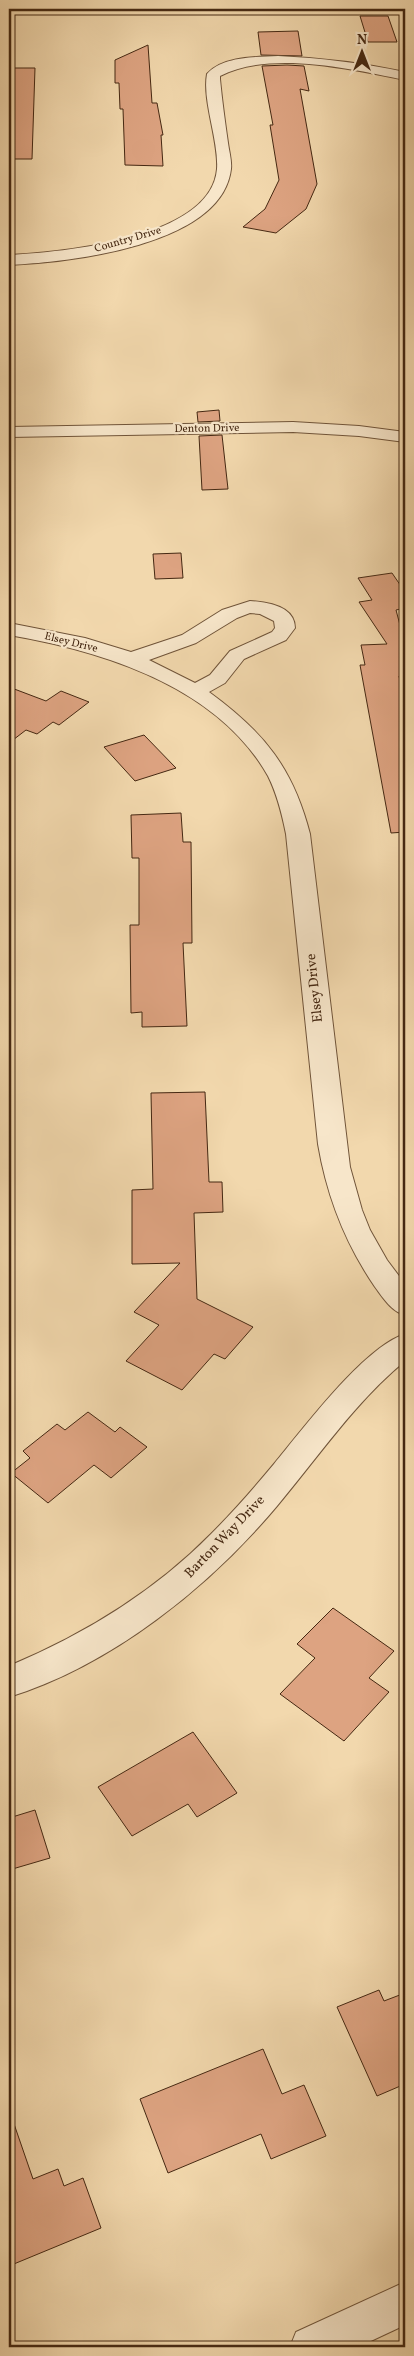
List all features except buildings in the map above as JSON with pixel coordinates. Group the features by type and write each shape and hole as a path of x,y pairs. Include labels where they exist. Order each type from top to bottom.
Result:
{"street":[{"name":"Country Drive","path":"9,260 74,254 121,245 156,234 181,223 200,211 216,195 224,182 213,79 214,74 225,67 257,61 340,64 405,76"},
{"name":"Denton Drive","path":"9,432 293,428 359,430 405,436"},
{"path":"132,661 152,650 197,635 234,610 262,608 276,613 284,620 285,628 279,636 237,655 226,666 218,679 194,692"},
{"name":"Elsey Drive","path":"9,629 66,640 132,661 165,675 194,692 242,727 258,745 278,775 291,805 298,834 332,1144 339,1187 349,1217 364,1248 384,1278 405,1304"},
{"name":"Barton Way Drive","path":"9,1682 84,1648 130,1620 171,1591 213,1554 248,1518 359,1384 405,1345"},
{"path":"311,2347 405,2303"}]}
